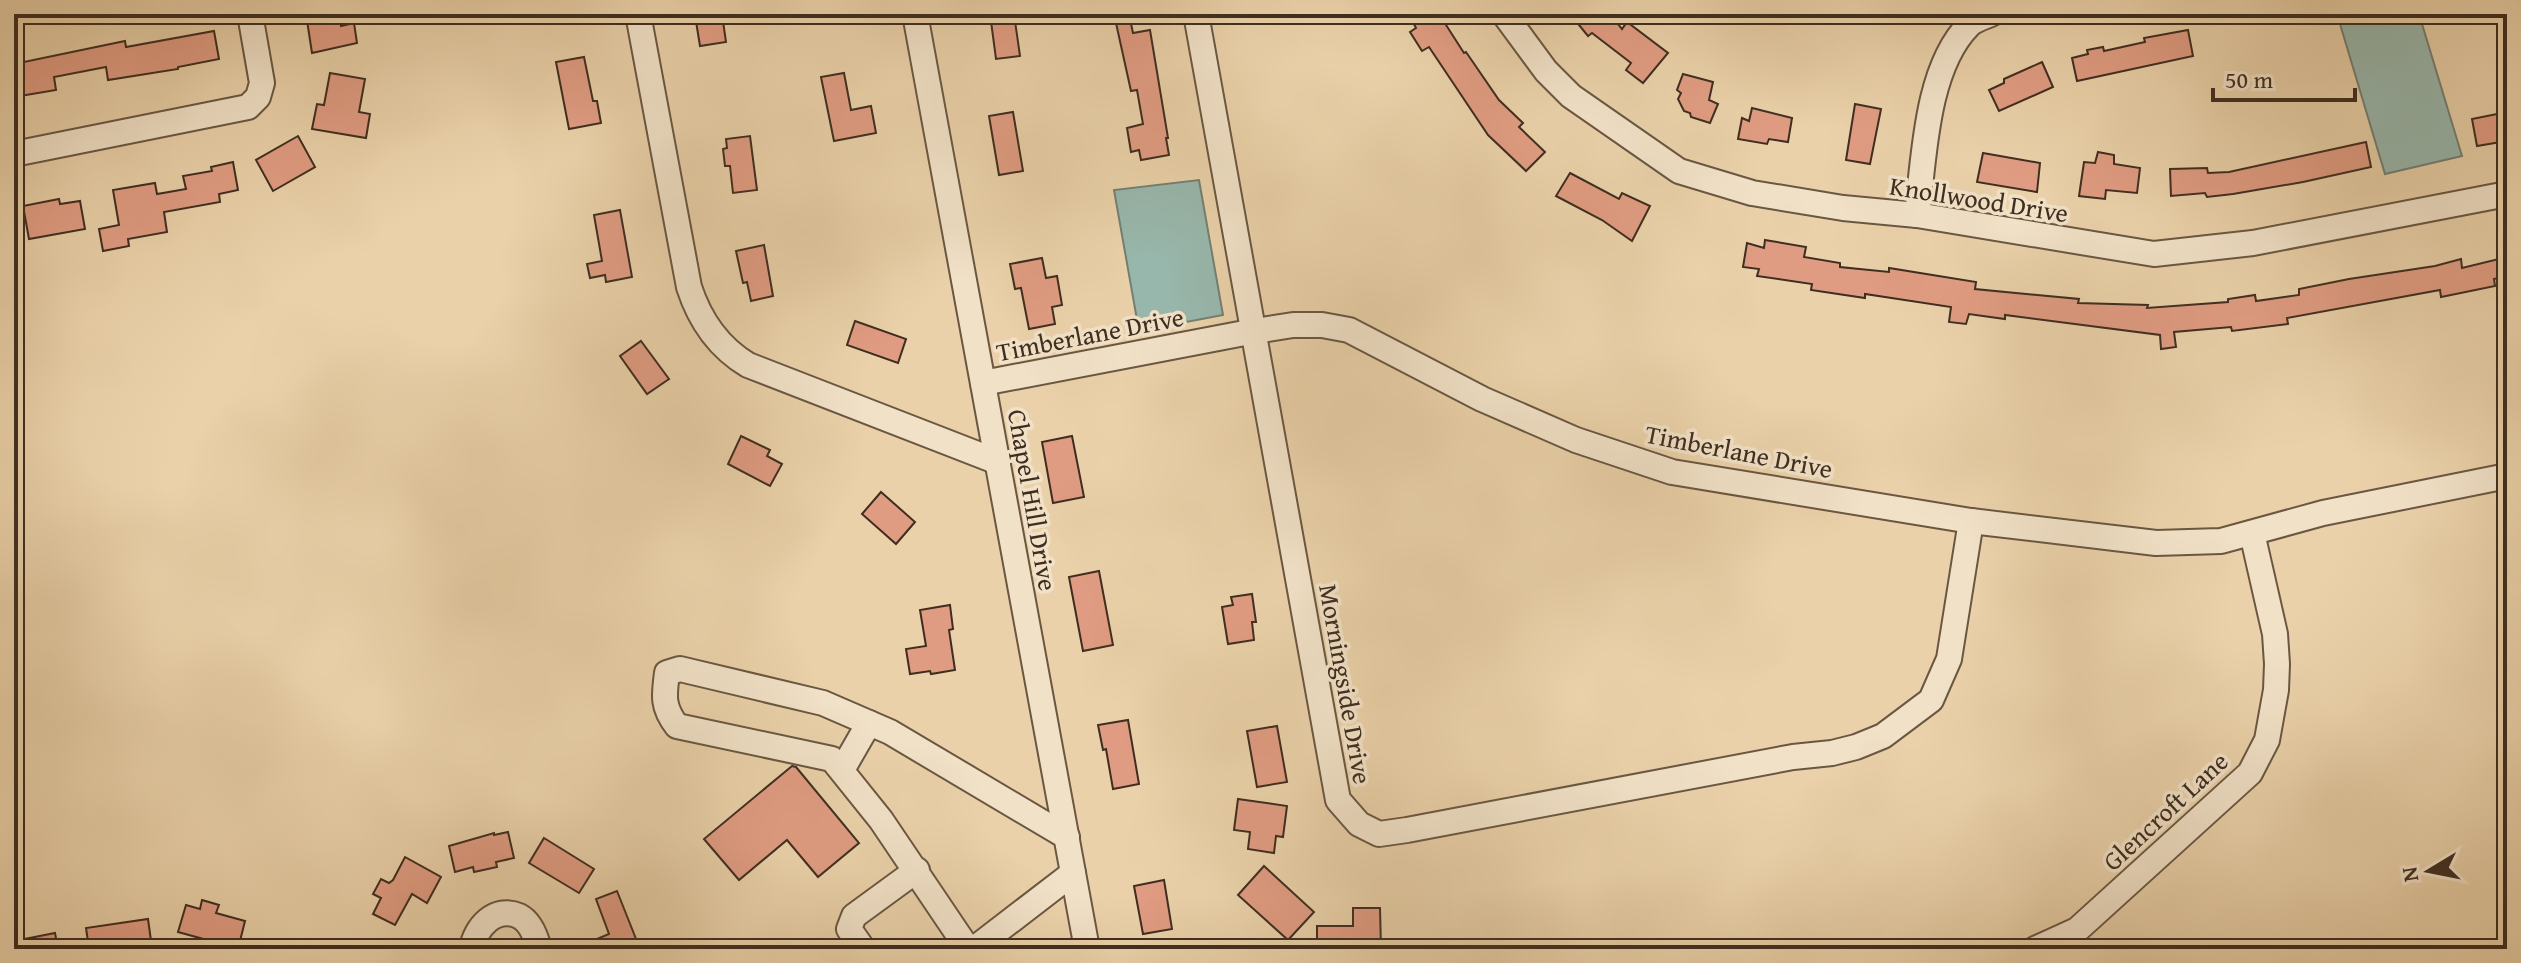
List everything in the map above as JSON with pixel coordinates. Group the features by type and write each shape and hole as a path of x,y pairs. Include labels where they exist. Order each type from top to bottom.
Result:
{"street":[{"path":"14,154 248,107 258,97 262,83 250,14"},
{"path":"638,14 689,287 694,304 711,333 748,365 998,462"},
{"name":"Chapel Hill Drive","path":"915,14 1087,949"},
{"name":"Morningside Drive","path":"1196,14 1338,800 1359,824 1379,834 1793,757 1832,753 1883,736 1931,700 1949,659 1971,521"},
{"name":"Knollwood Drive","path":"1504,14 1546,71 1571,96 1679,171 1752,193 1843,208 1917,215 2154,254 2253,243 2507,194"},
{"path":"1917,215 1932,98 1951,50 1970,24 1991,14"},
{"name":"Timberlane Drive","path":"983,383 1255,331 1293,325 1322,325 1349,330 1482,399 1563,434 1672,472 1971,521 2156,543 2221,541 2323,513 2507,476"},
{"name":"Glencroft Lane","path":"2035,949 2077,930 2250,773 2267,740 2276,690 2277,664 2275,634 2252,533"},
{"path":"1067,837 890,732 823,703 680,669 667,673 664,696 667,714 677,726 832,759 917,870 971,949 1073,873"},
{"path":"842,770 869,723"},
{"path":"863,949 849,929 854,916 917,870"},
{"path":"472,949 474,937 483,924 493,917 506,914 519,916 530,926 539,949"}],"water":[{"path":"2337,14 2419,14 2462,156 2385,174"},
{"path":"1199,180 1223,315 1139,331 1114,190"}],"building":[{"path":"306,14 339,14 341,26 354,23 357,43 312,53"},
{"path":"722,14 726,42 700,46 695,15"},
{"path":"990,14 1014,14 1020,56 996,59"},
{"path":"1114,14 1129,14 1133,33 1150,30 1169,155 1141,160 1139,150 1131,152 1127,128 1143,124 1137,90 1131,91"},
{"path":"1409,14 1439,14 1499,100 1523,123 1519,127 1545,152 1526,171 1488,135 1429,47 1422,51 1410,32 1416,28"},
{"path":"1570,14 1610,14 1622,29 1627,22 1668,53 1643,83 1626,70 1631,63 1592,33 1588,36"},
{"path":"2188,30 2193,56 2077,81 2072,58 2088,54 2087,50 2103,47 2104,51 2145,42 2144,38"},
{"path":"214,31 219,59 108,80 106,67 54,77 56,90 14,97 14,64 125,41 126,47"},
{"path":"584,57 601,123 569,129 556,62"},
{"path":"2042,62 2053,87 1999,111 1989,90 2004,83 2004,79"},
{"path":"330,73 365,79 359,112 370,114 366,138 312,129 317,104 324,105"},
{"path":"844,73 851,110 871,106 876,133 834,141 821,77"},
{"path":"1683,74 1713,82 1709,100 1718,104 1710,123 1691,117 1684,111 1678,99 1681,93 1677,90"},
{"path":"1855,104 1881,109 1870,164 1846,160"},
{"path":"1752,108 1792,118 1788,142 1769,139 1767,144 1738,139 1742,118 1749,121"},
{"path":"1013,112 1023,171 999,175 989,116"},
{"path":"2507,112 2507,141 2477,146 2472,119"},
{"path":"298,136 315,167 273,191 256,160"},
{"path":"750,136 757,190 733,193 730,166 725,166 723,149 727,148 726,139"},
{"path":"2366,142 2371,167 2233,194 2171,196 2170,169 2207,168 2208,173 2229,172"},
{"path":"2098,152 2114,155 2114,164 2140,168 2137,193 2106,190 2105,199 2079,196 2084,162 2095,163"},
{"path":"1983,153 2040,163 2037,192 1977,182"},
{"path":"233,162 238,190 219,194 220,202 164,212 167,232 128,239 129,246 103,251 99,229 119,225 113,190 155,183 157,194 186,189 183,176 212,171 211,167"},
{"path":"1570,173 1619,199 1622,193 1650,206 1632,241 1602,220 1556,196"},
{"path":"59,199 60,204 80,201 85,229 29,239 23,206"},
{"path":"620,210 632,277 606,282 605,275 590,278 587,264 602,261 594,215"},
{"path":"1765,240 1806,247 1804,257 1840,263 1840,267 1889,272 1889,268 1976,282 1975,289 2079,299 2078,303 2148,305 2147,308 2228,302 2228,299 2255,295 2256,301 2299,295 2299,289 2461,259 2462,268 2507,257 2507,276 2494,279 2495,286 2441,297 2440,290 2287,318 2288,324 2232,331 2231,327 2174,332 2176,347 2161,349 2160,335 2005,315 2005,319 1969,314 1966,324 1949,322 1951,307 1865,294 1865,298 1811,290 1812,284 1757,276 1759,269 1743,267 1747,243 1764,248"},
{"path":"764,245 773,296 751,301 747,282 743,283 736,251"},
{"path":"1042,258 1046,278 1057,276 1062,305 1052,307 1055,324 1029,329 1021,288 1015,289 1010,264"},
{"path":"855,321 906,339 898,363 847,345"},
{"path":"641,341 669,379 647,394 620,356"},
{"path":"741,436 770,450 767,456 782,464 770,486 728,464"},
{"path":"1072,436 1084,497 1053,503 1042,442"},
{"path":"881,492 915,522 896,544 862,514"},
{"path":"1099,571 1113,645 1083,651 1069,577"},
{"path":"1252,594 1256,622 1252,622 1254,640 1228,644 1222,607 1233,605 1231,597"},
{"path":"950,605 953,629 949,630 955,670 910,674 906,649 926,646 920,610"},
{"path":"1128,720 1139,784 1113,789 1098,725"},
{"path":"1277,726 1287,782 1257,787 1247,731"},
{"path":"792,766 859,843 818,877 787,840 739,880 704,839"},
{"path":"1238,799 1287,806 1283,837 1276,836 1274,853 1248,849 1250,832 1234,830"},
{"path":"508,832 514,858 496,862 497,867 474,872 473,867 455,872 449,846"},
{"path":"544,838 594,869 579,893 529,863"},
{"path":"405,857 441,877 427,903 412,894 395,925 373,914 381,898 373,894 381,879 389,883 393,880"},
{"path":"1264,866 1314,912 1288,940 1238,895"},
{"path":"1164,880 1172,929 1143,934 1134,886"},
{"path":"617,891 640,949 573,949 609,934 596,899"},
{"path":"202,900 219,905 216,913 245,921 238,949 216,949 218,943 178,932 186,905 200,909"},
{"path":"1353,908 1380,908 1381,949 1317,949 1317,926 1353,926"},
{"path":"148,919 152,948 89,949 86,928"},
{"path":"55,933 58,949 14,949 14,941"}]}
